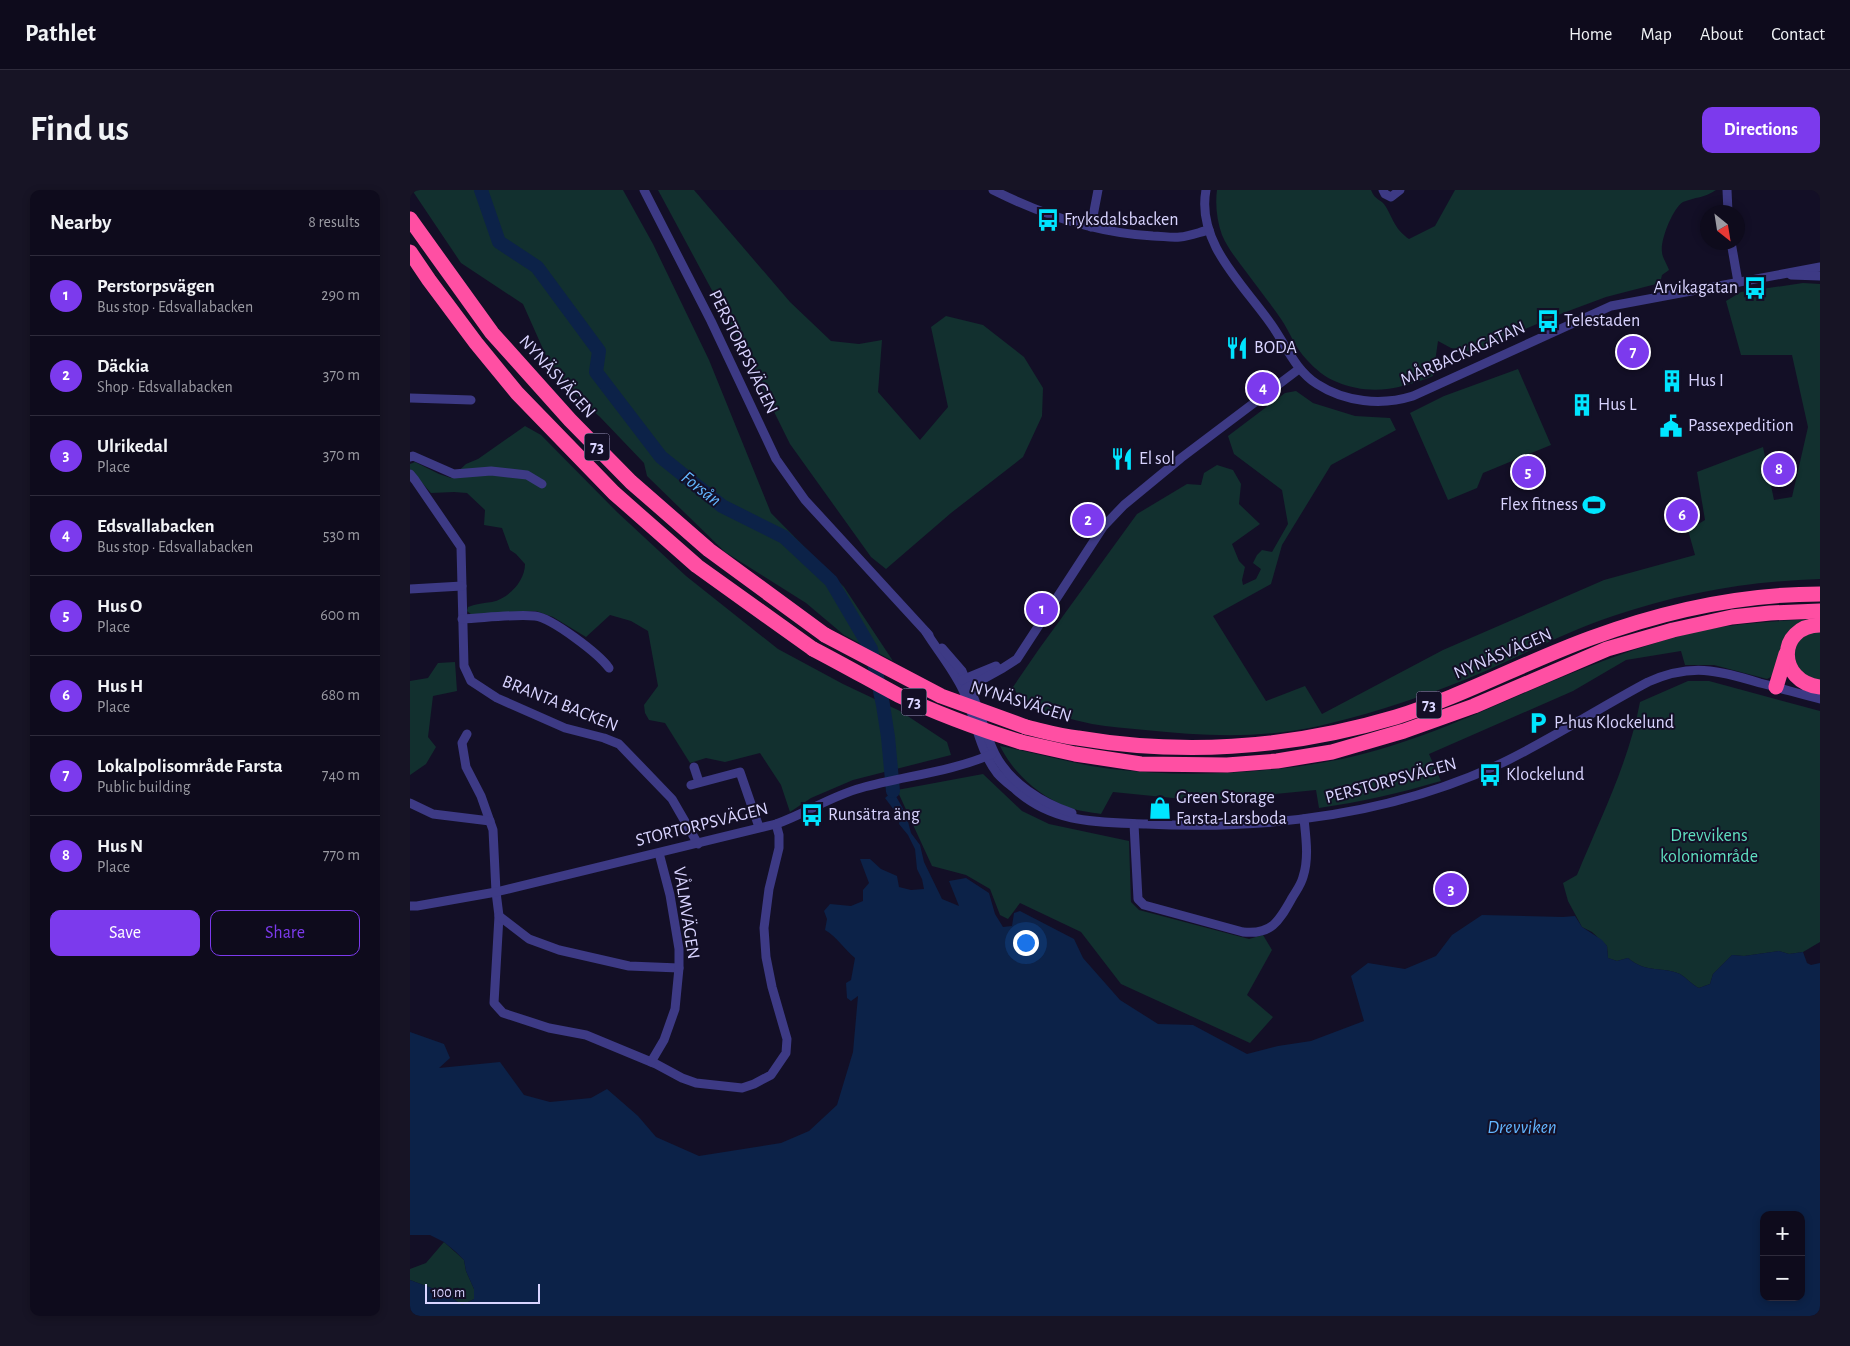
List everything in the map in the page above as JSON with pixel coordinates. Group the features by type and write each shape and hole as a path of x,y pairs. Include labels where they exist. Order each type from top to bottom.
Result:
{"highway":[{"name":"NYNÄSVÄGEN","path":"410,219 492,334 570,420 631,482 709,550 825,635 941,696 1026,727 1078,738 1148,746 1187,748 1226,748 1331,734 1397,716 1465,691 1589,638 1665,614 1733,601 1781,595 1820,594"},
{"name":"NYNÄSVÄGEN","path":"410,252 476,343 518,393 614,492 697,566 813,649 898,695 935,712 982,730 1021,742 1075,754 1141,764 1227,765 1277,761 1332,752 1404,731 1474,706 1607,649 1673,630 1732,618 1770,613 1820,611"},
{"path":"1776,687 1788,646 1798,632 1808,626 1820,625"},
{"path":"1786,654 1790,667 1798,679 1809,686 1820,687"}],"street":[{"name":"PERSTORPSVÄGEN","path":"644,190 711,321 776,459 805,500 926,632 964,684 991,755 1016,780 1040,799 1054,807 1091,821 1192,827 1240,825 1325,816 1380,804 1456,782 1501,764 1661,676 1689,670 1722,672 1820,699"},
{"path":"993,190 1021,204 1056,217 1091,227 1134,235 1180,237 1209,230"},
{"path":"1091,227 1098,190"},
{"name":"MÅRBACKAGATAN","path":"1206,190 1205,205 1209,230 1214,243 1227,266 1272,324 1299,369 1330,392 1359,401 1397,401 1425,391 1611,306 1820,267"},
{"path":"1383,190 1385,194 1391,197 1400,190"},
{"path":"1727,190 1728,205"},
{"path":"1732,250 1738,282"},
{"name":"MÅRBACKAGATAN","path":"1786,274 1820,276"},
{"path":"964,684 1001,663 1027,641 1103,527 1124,505 1181,458 1299,369"},
{"path":"410,398 471,400"},
{"path":"410,458 412,456 454,474 491,471 527,475 542,484"},
{"name":"BRANTA BACKEN","path":"410,474 461,547 464,666 471,681 497,698 557,724 619,744 672,799 698,844"},
{"path":"410,588 462,586"},
{"path":"462,619 536,616 557,626 602,659 609,668"},
{"path":"466,734 462,743 466,767 480,796 492,830 499,916 494,1003 502,1013 549,1028 586,1036 651,1062 696,1083 742,1088 771,1075 786,1053 787,1039 772,987 766,958 764,928 768,889 779,848 779,835 776,824"},
{"name":"STORTORPSVÄGEN","path":"410,906 496,892 776,824 793,818 836,796 991,755"},
{"path":"694,767 695,783 740,772 758,827"},
{"path":"410,803 433,814 490,821"},
{"path":"1134,824 1138,898 1144,905 1256,934 1267,930 1279,921 1304,877 1306,856 1304,819"},
{"name":"VÅLMVÄGEN","path":"651,1062 664,1040 675,1008 679,949 659,853"},
{"path":"499,916 529,940 559,950 629,966 678,968"}],"green space":[{"path":"412,190 623,190 653,244 709,360 771,513 844,587 893,661 844,635 806,603 725,552 647,476 644,463 600,417 570,390 547,358 523,304 461,263"},
{"path":"658,190 694,190 790,302 831,341 859,344 882,340 878,392 920,440 948,407 931,327 946,316 983,325 1024,357 1043,388 1042,416 1023,457 951,513 886,569 871,557 790,444 736,335"},
{"path":"1217,190 1371,190 1374,196 1384,204 1398,228 1409,239 1435,226 1455,190 1716,190 1708,195 1683,202 1671,217 1662,247 1663,256 1669,270 1662,275 1660,283 1606,297 1563,313 1518,332 1478,353 1451,348 1438,341 1433,376 1397,387 1373,390 1349,386 1325,376 1303,355 1281,319 1224,240 1218,219"},
{"path":"1803,283 1820,284 1820,579 1767,582 1715,590 1638,608 1571,632 1470,678 1433,692 1352,718 1319,726 1275,733 1210,735 1098,725 1066,718 1024,705 1013,687 1137,514 1187,484 1201,485 1204,473 1217,465 1233,470 1241,484 1239,504 1260,524 1232,544 1239,561 1245,567 1242,580 1243,585 1256,579 1261,569 1253,563 1257,555 1262,550 1272,552 1288,524 1282,490 1234,454 1228,436 1285,393 1296,391 1313,403 1355,416 1390,418 1396,430 1331,465 1282,545 1271,584 1213,616 1266,701 1305,686 1322,714 1443,650 1604,580 1695,555 1688,530 1705,520 1697,472 1763,447 1774,500 1792,497 1808,427 1792,355 1741,355 1726,301 1741,292"},
{"path":"1518,369 1551,445 1483,473 1477,488 1448,500 1410,413 1444,396"},
{"path":"525,426 541,435 617,512 686,576 778,649 843,684 900,711 947,742 951,755 853,780 811,798 790,812 781,785 760,753 725,762 706,758 690,763 665,723 649,720 645,713 644,705 658,686 648,631 631,621 610,615 586,637 553,617 536,611 472,615 467,611 468,607 498,600 510,593 522,577 525,564 510,550 502,528 484,525 485,510 467,493 431,493 410,469 410,464 415,462 451,478 466,464 478,459"},
{"path":"1813,619 1771,677 1767,679 1714,665 1685,665 1681,651 1626,660 1573,691 1429,754 1441,781 1380,797 1335,806 1319,808 1316,790 1203,801 1113,792 1101,814 1075,810 1056,802 1037,790 1012,766 1000,746 1083,764 1140,772 1227,773 1314,764 1377,750 1411,739 1445,727 1578,671 1669,639 1704,630 1731,626"},
{"path":"1820,628 1820,684 1799,676 1791,646 1797,637"},
{"path":"455,662 457,691 433,696 428,737 436,747 426,764 410,775 410,681 428,678 438,663"},
{"name":"Drevvikens koloniområde","path":"1688,681 1709,681 1820,711 1820,942 1803,952 1789,954 1779,951 1744,956 1732,955 1713,974 1710,984 1699,988 1680,974 1674,972 1648,968 1628,958 1617,961 1608,958 1607,946 1592,932 1582,927 1568,901 1563,883 1577,875 1621,768 1629,746 1640,702"},
{"path":"983,774 1022,811 1049,824 1129,841 1131,902 1139,910 1249,939 1263,935 1272,950 1247,995 1273,1017 1250,1043 1121,984 1081,932 1020,903 1008,919 1000,915 990,889 966,875 932,866 897,790"},
{"path":"444,1242 464,1260 466,1271 474,1289 474,1299 462,1305 445,1293 410,1280 410,1269 426,1263"}],"water":[{"name":"Drevviken","path":"893,791 906,814 911,833 920,845 924,862 942,899 959,906 949,881 966,878 989,893 995,914 1003,927 1012,926 1014,913 1020,911 1074,939 1083,958 1120,1000 1158,1024 1193,1025 1247,1054 1278,1046 1311,1041 1364,1021 1351,976 1368,963 1405,969 1436,956 1452,935 1482,915 1575,916 1582,927 1602,940 1607,946 1608,958 1617,961 1628,958 1648,968 1674,972 1680,974 1699,988 1710,984 1713,974 1732,955 1744,956 1779,951 1789,954 1803,952 1807,963 1811,965 1820,963 1820,1316 410,1316 410,1280 445,1293 462,1305 474,1299 474,1289 466,1271 464,1260 456,1252 444,1242 430,1235 410,1235 410,1032 444,1044 450,1058 439,1068 500,1062 524,1095 550,1102 591,1098 607,1089 638,1116 656,1137 699,1156 781,1143 809,1131 837,1105 853,1052 858,996 851,1001 847,998 846,983 851,980 855,958 825,930 827,919 824,911 830,904 851,906 863,901 863,890 869,883 860,859 870,859 881,869 897,876 899,887 911,890 924,889 917,869 915,849 908,835 899,824 900,818 885,798"}],"waterway":[{"name":"Forsån","path":"481,190 499,242 537,267 599,351 596,372 661,457 722,506 784,537 831,581 871,649 888,737 893,791"}],"place":[{"name":"Fryksdalsbacken","path":"1048,220"},
{"name":"Arvikagatan","path":"1755,288"},
{"name":"Telestaden","path":"1548,321"},
{"name":"BODA","path":"1237,348"},
{"name":"Lokalpolisområde Farsta","path":"1633,352"},
{"name":"Hus I","path":"1672,381"},
{"name":"Edsvallabacken","path":"1263,388"},
{"name":"Hus L","path":"1582,405"},
{"name":"Passexpedition","path":"1671,426"},
{"name":"El sol","path":"1122,459"},
{"name":"Hus N","path":"1779,469"},
{"name":"Hus O","path":"1528,472"},
{"name":"Flex fitness","path":"1594,505"},
{"name":"Hus H","path":"1682,515"},
{"name":"Däckia","path":"1088,520"},
{"name":"Perstorpsvägen","path":"1042,609"},
{"name":"P-hus Klockelund","path":"1538,723"},
{"name":"Klockelund","path":"1490,775"},
{"name":"Green Storage Farsta-Larsboda","path":"1160,808"},
{"name":"Runsätra äng","path":"812,815"},
{"name":"Ulrikedal","path":"1451,889"}]}
